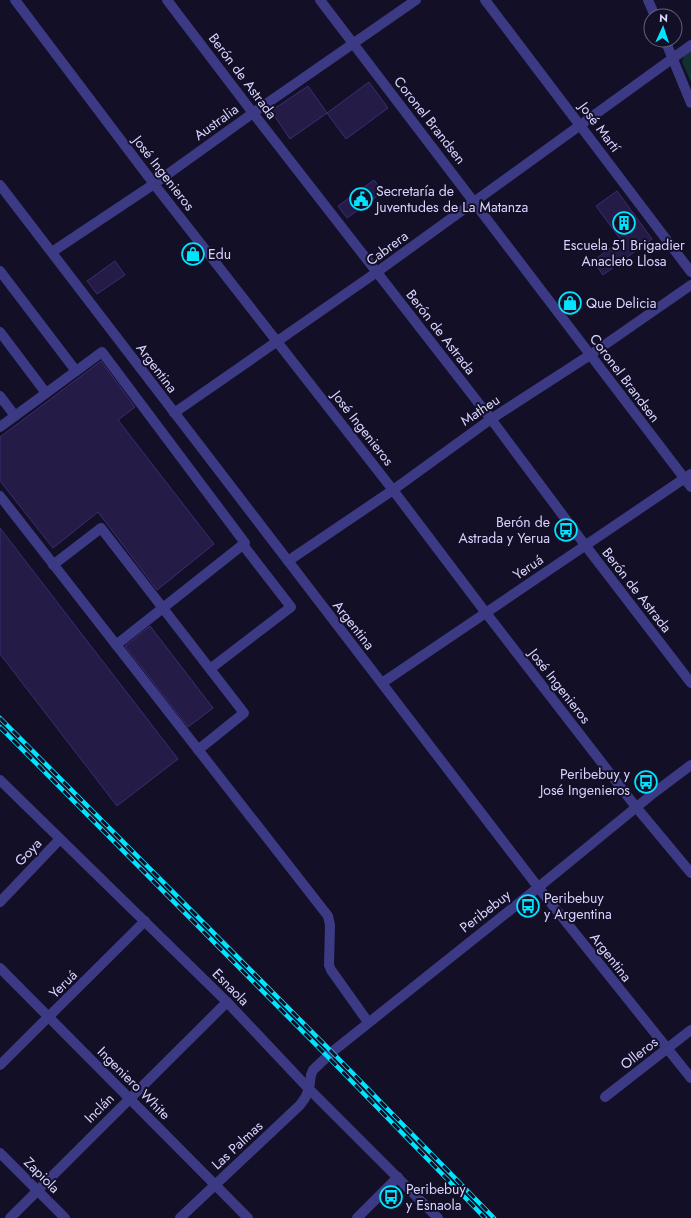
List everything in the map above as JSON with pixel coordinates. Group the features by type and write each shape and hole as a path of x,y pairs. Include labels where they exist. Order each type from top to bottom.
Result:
{"street":[{"name":"José Ingenieros","path":"15,0 154,184 278,341 486,613 636,806 691,873"},
{"name":"Berón de Astrada","path":"167,0 491,419 691,683"},
{"name":"Coronel Brandsen","path":"320,0 590,355 688,476 691,487"},
{"name":"Australia","path":"52,252 154,184 253,113 416,0"},
{"name":"José Martí","path":"485,0 691,272"},
{"name":"Cabrera","path":"174,413 377,272 691,45"},
{"path":"668,48 691,103"},
{"name":"Argentina","path":"0,185 538,887 691,1078"},
{"path":"0,271 76,371"},
{"name":"Matheu","path":"288,561 393,490 491,419 590,355 691,285"},
{"path":"0,332 46,393"},
{"path":"0,427 102,352 245,543 243,545 291,607 210,669"},
{"path":"0,396 15,416"},
{"name":"Yeruá","path":"382,683 688,476"},
{"path":"0,496 328,916 330,925 329,965 368,1022"},
{"path":"53,565 101,528 244,713 198,750"},
{"path":"116,645 243,545"},
{"name":"Peribebuy","path":"309,1089 313,1070 332,1052 538,887 636,806 691,765"},
{"name":"Esnaola","path":"0,780 227,1002 309,1089 438,1218"},
{"name":"Goya","path":"0,902 60,839"},
{"name":"Yeruá","path":"0,1065 145,921"},
{"name":"Ingeniero White","path":"0,968 248,1218"},
{"name":"Inclán","path":"10,1218 227,1002"},
{"name":"Olleros","path":"605,1097 691,1030"},
{"name":"Las Palmas","path":"180,1218 300,1105 309,1089"},
{"name":"Zapiola","path":"0,1153 65,1218"},
{"path":"357,1218 398,1177"}],"green space":[{"path":"691,49 691,82 682,62 684,54"}],"building":[{"path":"369,82 388,108 346,139 327,113"},
{"path":"308,86 327,113 290,139 271,111"},
{"name":"Secretaría de Juventudes de La Matanza","path":"374,180 383,192 347,218 338,206"},
{"name":"Escuela 51 Brigadier Anacleto Llosa","path":"617,191 652,239 603,275 593,261 621,240 596,206"},
{"path":"115,261 125,275 97,294 87,281"},
{"path":"101,361 135,407 118,420 214,544 157,590 98,512 53,548 0,481 0,437"},
{"path":"0,528 178,759 117,806 0,654"},
{"path":"150,626 213,708 188,727 125,646"}],"railway":[{"path":"0,718 332,1052 494,1218"},
{"path":"0,727 327,1056 485,1218"}],"place":[{"name":"Secretaría de Juventudes de La Matanza","path":"361,199"},
{"name":"Escuela 51 Brigadier Anacleto Llosa","path":"624,223"},
{"name":"Edu","path":"193,254"},
{"name":"Que Delicia","path":"570,303"},
{"name":"Berón de Astrada y Yerua","path":"566,530"},
{"name":"Peribebuy y José Ingenieros","path":"646,782"},
{"name":"Peribebuy y Argentina","path":"528,906"},
{"name":"Peribebuy y Esnaola","path":"391,1197"}]}
